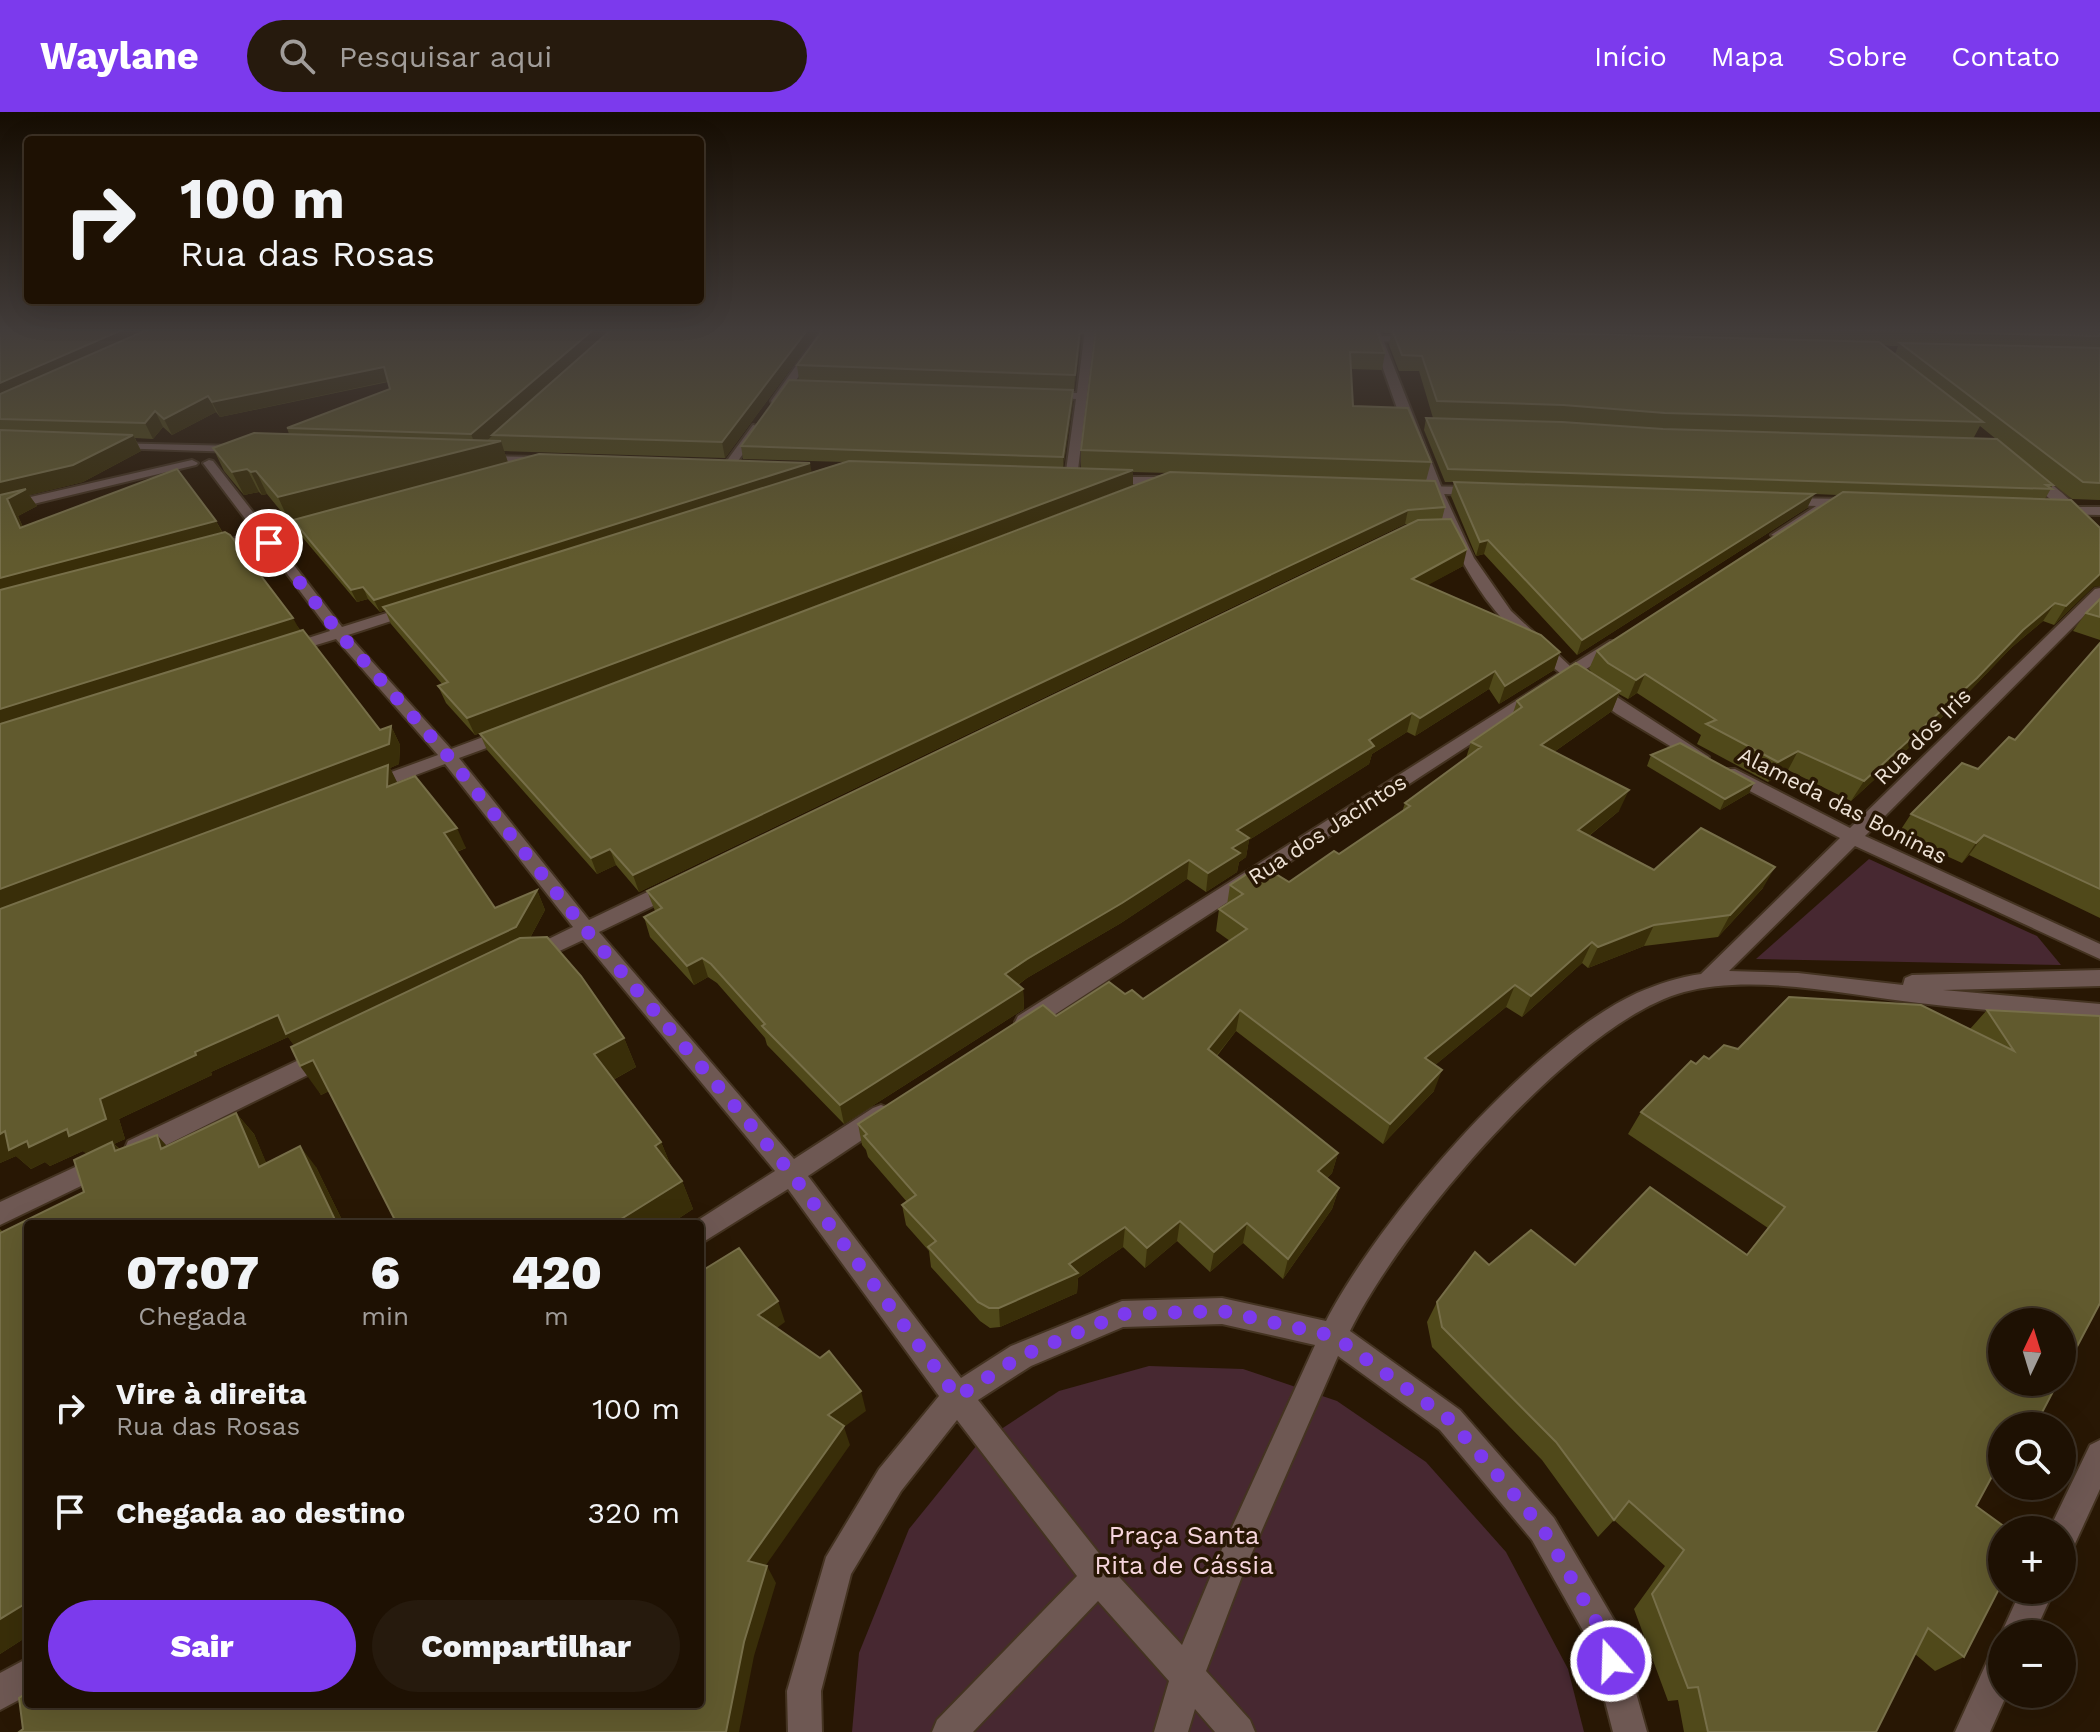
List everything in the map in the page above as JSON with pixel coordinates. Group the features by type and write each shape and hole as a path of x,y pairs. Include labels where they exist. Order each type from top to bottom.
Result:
{"street":[{"path":"1071,478 1080,405"},
{"name":"Alameda das Boninas","path":"1407,405 1436,489 1445,528 1504,613 1521,632 1571,673 1691,752 1853,838 2100,952"},
{"path":"729,466 762,419"},
{"path":"93,444 198,458 228,449"},
{"path":"0,508 228,449 244,449"},
{"path":"478,458 488,449"},
{"path":"463,457 551,460"},
{"path":"198,458 264,535 283,564 339,633 448,756 586,930 791,1173 957,1397 1098,1577 1238,1732"},
{"path":"485,474 537,460"},
{"path":"2015,464 2074,510 2100,537"},
{"path":"714,466 744,467"},
{"path":"1056,478 1086,479"},
{"path":"1101,479 1193,482"},
{"path":"1116,499 1163,481"},
{"path":"1393,488 1491,491"},
{"path":"1769,500 1862,503"},
{"path":"1754,550 1831,502"},
{"path":"2048,510 2100,511"},
{"path":"203,551 337,515"},
{"name":"Rua dos Iris","path":"1708,980 2100,592"},
{"path":"279,652 433,603"},
{"name":"Rua dos Jacintos","path":"1016,1029 1635,630"},
{"path":"354,793 527,727"},
{"path":"504,969 685,882"},
{"path":"1171,1732 1186,1675 1228,1572 1334,1336 1370,1269 1444,1175 1531,1086 1581,1041 1620,1013 1662,990 1708,980 1844,985 2100,978"},
{"path":"1844,985 2100,1012"},
{"path":"0,1214 345,1046"},
{"path":"704,1230 897,1105"},
{"path":"805,1732 804,1691 837,1568 890,1480 957,1397 1021,1356 1122,1314 1222,1311 1334,1336 1450,1420 1543,1529 1605,1637 1630,1732"},
{"path":"2072,1516 2100,1455"},
{"path":"949,1732 1098,1577"},
{"path":"0,1693 24,1678"},
{"path":"1972,1732 1988,1697"}],"green space":[{"path":"1869,859 2037,936 2061,965 1756,959"},
{"name":"Praça Santa Rita de Cássia","path":"1149,1366 1243,1369 1337,1401 1426,1462 1506,1552 1568,1669 1584,1732 852,1732 859,1653 909,1529 977,1445 1059,1391"}],"building":[{"path":"0,405 192,405 164,419 155,411 145,423 0,419"},
{"path":"349,405 505,405 471,434 287,428"},
{"path":"526,405 750,405 722,442 492,435"},
{"path":"771,405 1071,405 1063,457 741,446"},
{"path":"1087,405 1353,405 1408,408 1431,462 1081,450"},
{"path":"1550,405 1960,405 1983,422 1665,413"},
{"path":"1981,405 2100,405 2100,483 2083,482"},
{"path":"1426,418 1997,439 2053,485 2046,485 2052,489 1448,469"},
{"path":"0,430 133,435 73,465 0,482"},
{"path":"254,433 501,441 278,497 256,471 232,472 213,448"},
{"path":"539,454 810,463 374,600 363,587 351,590 293,520"},
{"path":"849,461 1133,470 467,718 438,686 448,682 383,607"},
{"path":"177,469 216,521 0,578 0,495 26,489 7,499 20,528"},
{"path":"1170,472 1435,481 1445,507 1408,510 633,875 610,849 591,858 480,734"},
{"path":"1454,482 1814,494 1582,640 1488,540 1480,542"},
{"path":"1843,492 2071,500 2100,528 2100,574 2066,606 2055,603 2023,630 1977,678 1864,781 1798,751 1778,762 1706,724 1716,720 1645,674 1636,680 1608,663 1597,651"},
{"path":"1451,519 1467,549 1412,579 1541,635 1560,652 1505,686 1495,671 1420,718 1412,713 1369,740 1374,746 1237,830 1249,838 1232,848 1240,853 1208,873 1189,860 1027,959 1005,974 1023,989 840,1105 762,1026 765,1024 711,964 702,958 687,966 644,917 662,908 647,891 1418,520"},
{"path":"225,532 293,618 0,709 0,590"},
{"path":"2100,599 2100,617 2086,613"},
{"path":"303,630 380,730 391,726 389,744 0,889 0,724"},
{"path":"2100,643 2100,889 1984,835 1976,843 1911,814 1962,763 1978,769 2009,737 2015,740"},
{"path":"1576,663 1620,691 1541,745 1629,790 1578,830 1654,870 1701,828 1775,867 1730,915 1654,925 1598,947 1592,942 1531,996 1515,985 1425,1058 1442,1070 1390,1124 1240,1010 1208,1049 1338,1153 1318,1171 1339,1188 1288,1259 1247,1223 1214,1252 1180,1221 1147,1248 1125,1227 1069,1264 1078,1273 999,1308 989,1308 978,1302 928,1247 936,1241 902,1205 916,1195 864,1136 867,1134 858,1124 1043,1005 1056,1016 1109,982 1125,994 1132,990 1143,999 1247,929 1219,909 1243,894 1230,885 1261,865 1289,882 1334,851 1339,854 1410,806 1405,803 1481,747 1471,742 1522,707 1517,701"},
{"path":"1680,743 1754,783 1725,799 1651,755"},
{"path":"388,765 387,787 415,776 457,828 444,833 495,908 537,890 516,927 286,1034 278,1015 100,1099 106,1119 69,1136 67,1129 29,1147 27,1141 9,1150 5,1131 0,1134 0,909"},
{"path":"547,937 581,976 624,1038 594,1054 661,1142 655,1146 682,1181 619,1220 395,1220 313,1060 300,1066 291,1047 520,938"},
{"path":"1789,997 1921,1005 2014,1051 1987,1010 2100,1016 2100,1303 2076,1348 2076,1308 1988,1308 1988,1396 2051,1396 2042,1412 1988,1412 1988,1484 1976,1506 1990,1516 1988,1604 1991,1604 1964,1657 1928,1628 1876,1732 1708,1732 1698,1687 1688,1688 1652,1594 1684,1550 1629,1501 1614,1520 1556,1442 1442,1327 1437,1302 1475,1252 1489,1265 1531,1230 1575,1265 1650,1187 1747,1255 1785,1207 1641,1112 1691,1061 1696,1064 1704,1056 1709,1059 1724,1045 1738,1049"},
{"path":"236,1113 259,1167 300,1146 335,1220 27,1220 84,1192 74,1160 112,1142 115,1151 157,1135 161,1149"},
{"path":"24,1221 24,1604 0,1619 0,1233"},
{"path":"739,1248 778,1301 758,1315 820,1358 829,1351 861,1391 828,1415 844,1426 748,1561 767,1566 744,1642 726,1732 19,1732 23,1729 19,1698 24,1695 24,1708 704,1708 704,1270"}],"route":[{"path":"269,543 339,633 448,756 586,930 791,1173 957,1397 1021,1356 1122,1314 1222,1311 1334,1336 1450,1420 1506,1485 1543,1529 1605,1637 1611,1661"}]}
